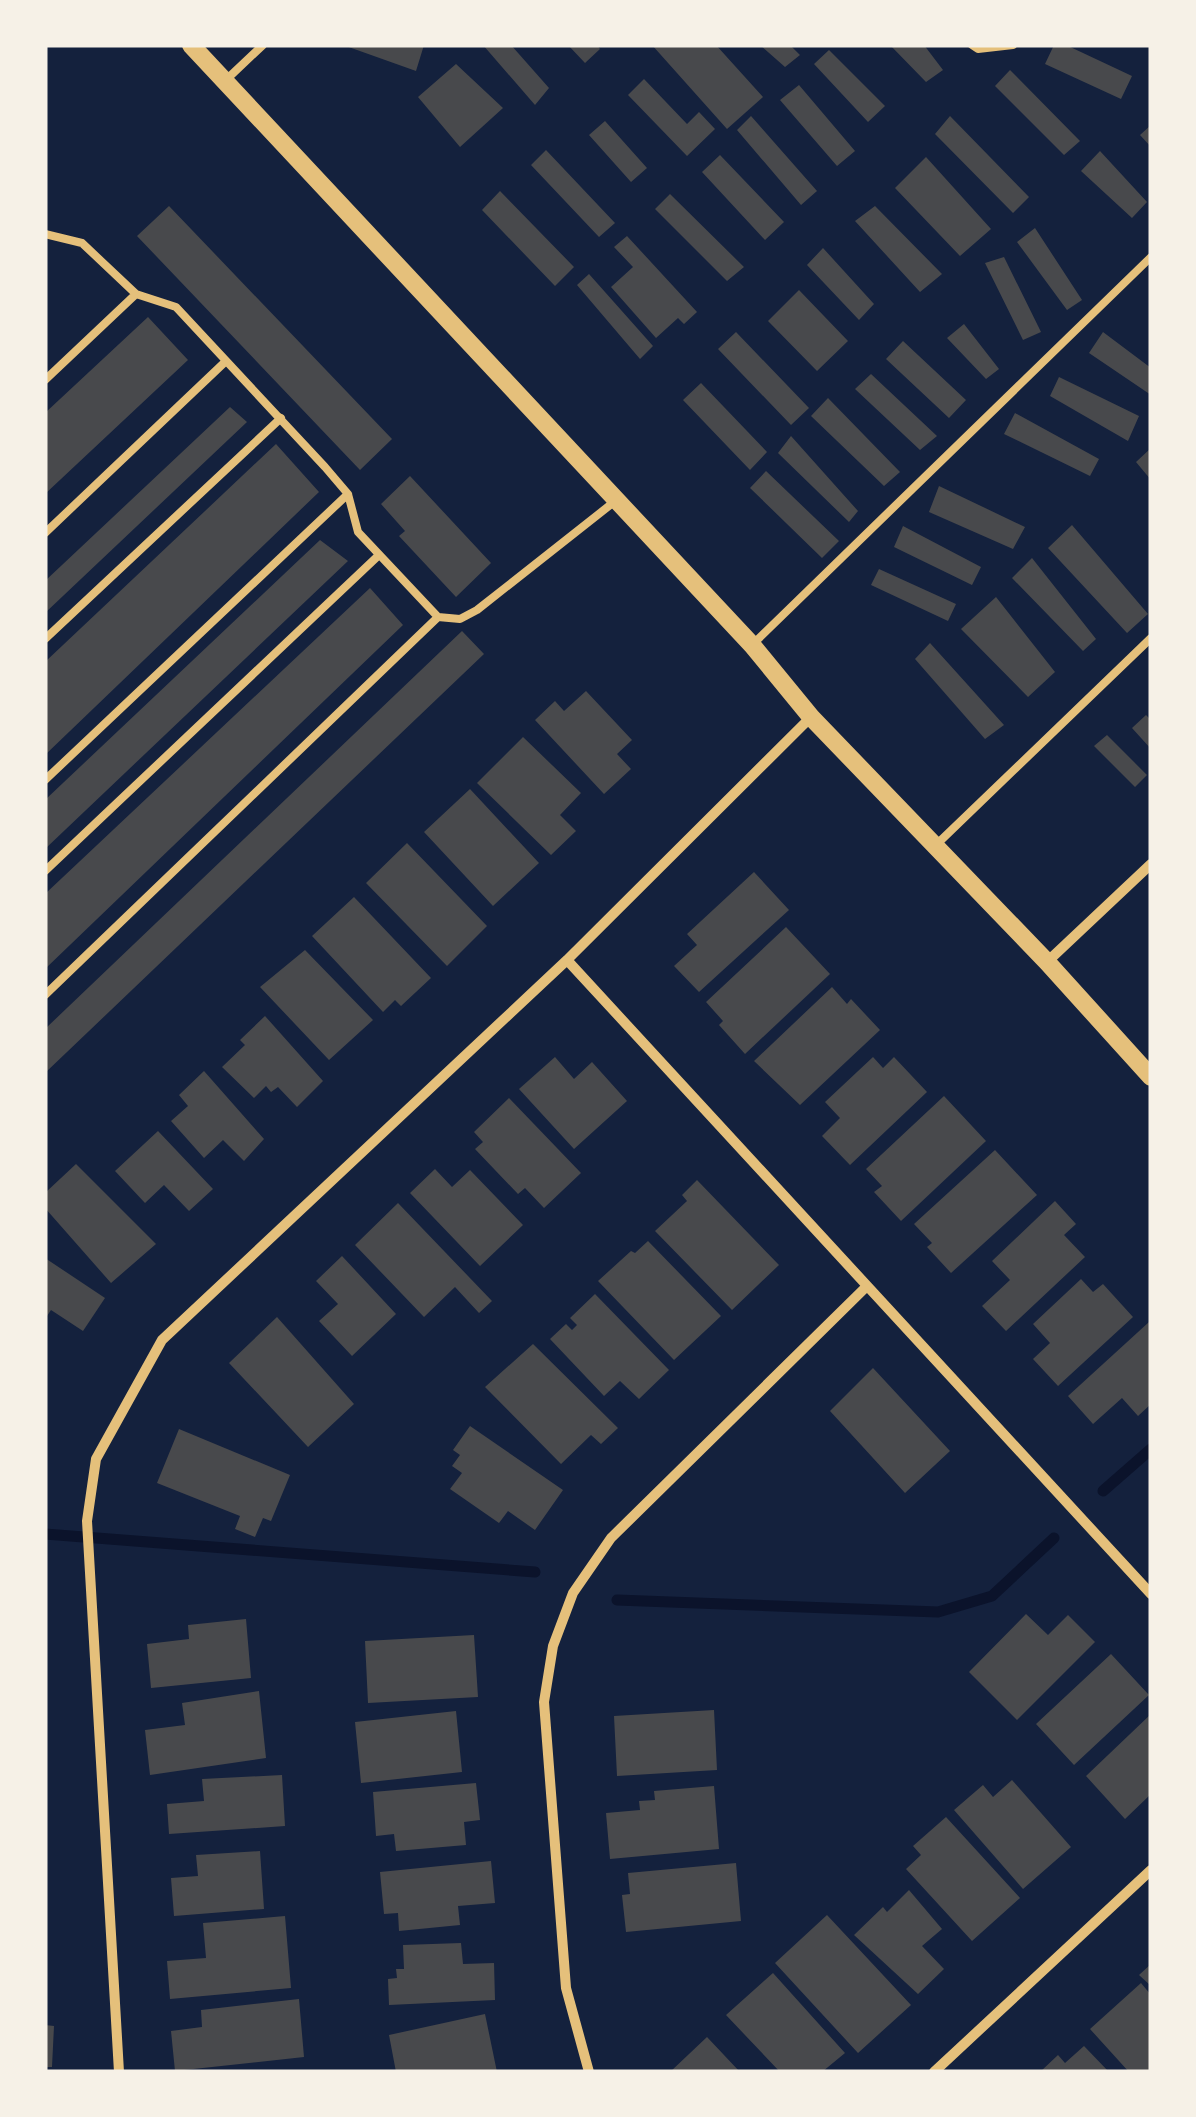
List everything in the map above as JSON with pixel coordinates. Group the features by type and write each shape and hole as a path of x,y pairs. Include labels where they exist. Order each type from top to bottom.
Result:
{"street":[{"path":"191,45 752,646 811,717 1048,962 1151,1077"},
{"path":"119,2072 87,1521 96,1459 162,1340 567,960 811,717"},
{"path":"1048,962 1151,864"},
{"path":"567,960 1151,1594"},
{"path":"588,2072 566,1988 544,1702 553,1646 573,1592 610,1538 866,1287"},
{"path":"934,2072 1151,1870"}],"lane":[{"path":"225,81 264,45"},
{"path":"972,45 978,49 1013,45"},
{"path":"45,234 82,243 136,294 176,307 348,494 358,532 438,617 460,619 477,610 617,500"},
{"path":"752,646 1151,257"},
{"path":"45,380 136,294"},
{"path":"45,533 226,361"},
{"path":"45,639 281,418"},
{"path":"45,780 348,494"},
{"path":"45,870 379,555"},
{"path":"45,995 438,617"},
{"path":"936,845 1151,638"}],"building":[{"path":"343,45 424,45 416,71"},
{"path":"483,45 511,45 549,88 535,105"},
{"path":"568,45 597,45 600,49 585,63"},
{"path":"652,45 716,45 763,97 727,129"},
{"path":"760,45 790,45 800,55 785,67"},
{"path":"890,45 924,45 943,70 926,82"},
{"path":"1054,45 1066,45 1132,76 1121,99 1045,64"},
{"path":"829,50 885,106 868,122 814,64"},
{"path":"456,64 503,108 460,147 418,97"},
{"path":"1010,70 1080,141 1064,155 995,86"},
{"path":"644,79 687,124 699,112 715,129 687,156 628,95"},
{"path":"799,85 855,151 837,166 780,100"},
{"path":"751,116 817,191 801,205 737,130"},
{"path":"950,116 1029,197 1013,213 935,134"},
{"path":"605,121 647,168 631,182 589,135"},
{"path":"1151,125 1151,147 1140,135"},
{"path":"546,150 615,223 599,237 531,165"},
{"path":"1100,151 1147,202 1132,218 1081,171"},
{"path":"720,155 784,222 765,240 702,172"},
{"path":"926,157 991,229 960,256 895,188"},
{"path":"500,191 574,267 555,286 482,210"},
{"path":"670,194 744,267 727,281 655,209"},
{"path":"169,206 392,439 360,470 137,236"},
{"path":"875,206 942,274 920,292 855,221"},
{"path":"1035,228 1082,300 1067,310 1017,242"},
{"path":"627,236 697,312 684,324 678,318 656,338 611,287 633,267 614,247"},
{"path":"823,248 874,304 859,320 807,265"},
{"path":"1004,257 1041,332 1023,340 985,263"},
{"path":"589,274 653,346 640,359 577,285"},
{"path":"799,290 848,341 817,371 768,321"},
{"path":"148,317 188,360 45,494 45,413"},
{"path":"964,324 999,369 986,379 947,338"},
{"path":"736,332 809,408 791,425 718,349"},
{"path":"1103,332 1151,368 1151,395 1089,353"},
{"path":"903,341 966,400 949,418 886,359"},
{"path":"871,374 937,436 920,450 855,389"},
{"path":"1059,377 1139,416 1128,441 1050,396"},
{"path":"701,383 767,452 750,470 683,400"},
{"path":"828,398 900,472 884,486 811,416"},
{"path":"230,407 247,422 45,613 45,581"},
{"path":"1015,413 1099,459 1090,476 1004,434"},
{"path":"791,436 858,511 849,522 778,453"},
{"path":"276,444 319,492 45,755 45,662"},
{"path":"1151,448 1151,480 1136,462"},
{"path":"766,471 839,541 822,558 750,488"},
{"path":"410,476 491,563 456,597 399,536 405,531 381,504"},
{"path":"939,486 1025,527 1013,549 929,512"},
{"path":"1072,525 1148,614 1127,633 1048,548"},
{"path":"903,526 981,567 972,585 894,547"},
{"path":"320,540 348,561 45,849 45,800"},
{"path":"1032,558 1096,639 1083,651 1012,578"},
{"path":"879,569 956,604 948,621 871,585"},
{"path":"370,588 403,625 45,969 45,894"},
{"path":"996,597 1055,672 1028,697 961,629"},
{"path":"462,631 484,654 45,1073 45,1029"},
{"path":"930,643 1004,725 985,739 915,659"},
{"path":"586,691 632,740 617,754 631,769 604,794 535,720 555,701 564,711"},
{"path":"1146,715 1151,720 1151,749 1132,728"},
{"path":"1107,735 1147,775 1135,787 1094,746"},
{"path":"523,737 581,793 560,815 576,831 551,855 477,783"},
{"path":"470,789 539,863 493,906 424,832"},
{"path":"407,843 487,926 447,966 366,883"},
{"path":"754,872 789,910 699,992 674,966 697,945 687,934"},
{"path":"354,897 431,978 401,1006 395,1000 383,1012 312,936"},
{"path":"786,927 830,974 745,1054 719,1025 723,1021 706,1002"},
{"path":"305,950 373,1020 329,1060 260,987"},
{"path":"832,987 847,1004 851,999 880,1030 800,1105 754,1061"},
{"path":"265,1016 323,1081 297,1107 278,1087 271,1092 266,1086 254,1098 222,1067 245,1045 240,1040"},
{"path":"555,1057 574,1079 592,1062 627,1101 574,1149 519,1089"},
{"path":"873,1057 883,1068 894,1057 927,1092 850,1165 822,1136 840,1118 825,1102"},
{"path":"204,1071 264,1139 244,1161 223,1140 204,1158 171,1121 188,1106 179,1095"},
{"path":"944,1096 986,1141 901,1221 874,1192 882,1186 866,1169"},
{"path":"509,1098 581,1173 544,1208 525,1188 518,1194 475,1149 483,1142 474,1132"},
{"path":"158,1131 213,1189 189,1211 164,1185 145,1203 115,1171"},
{"path":"995,1150 1037,1195 951,1273 927,1247 932,1243 914,1224"},
{"path":"76,1164 156,1244 111,1283 45,1208 45,1193"},
{"path":"435,1169 452,1187 470,1170 523,1225 480,1266 410,1193"},
{"path":"697,1180 779,1265 732,1310 655,1231 687,1201 682,1195"},
{"path":"1055,1201 1076,1224 1064,1235 1085,1257 1006,1331 982,1306 1010,1280 992,1261"},
{"path":"398,1203 492,1301 479,1313 455,1287 424,1317 355,1245"},
{"path":"648,1241 721,1316 674,1360 598,1281"},
{"path":"342,1256 396,1314 352,1356 319,1321 338,1304 316,1281"},
{"path":"45,1258 105,1298 83,1331 51,1310 45,1319"},
{"path":"1081,1279 1093,1292 1103,1284 1133,1317 1058,1386 1033,1359 1050,1343 1033,1324"},
{"path":"595,1294 669,1370 639,1399 620,1381 604,1396 550,1339 566,1324 572,1330 577,1325 570,1318"},
{"path":"277,1317 354,1404 308,1447 229,1363"},
{"path":"1149,1322 1151,1404 1138,1416 1122,1398 1093,1424 1068,1396"},
{"path":"533,1344 618,1428 601,1444 591,1435 561,1464 485,1387"},
{"path":"873,1368 950,1451 905,1493 830,1411"},
{"path":"470,1426 563,1490 535,1530 508,1511 499,1523 450,1489 462,1473 452,1466 460,1455 453,1450"},
{"path":"179,1429 290,1475 271,1521 263,1518 255,1537 235,1529 240,1516 157,1483"},
{"path":"1026,1614 1048,1635 1068,1615 1095,1642 1017,1720 969,1672"},
{"path":"246,1619 251,1678 151,1688 147,1644 189,1639 188,1625"},
{"path":"474,1635 478,1697 368,1703 365,1641"},
{"path":"1111,1654 1149,1695 1074,1765 1036,1724"},
{"path":"259,1691 266,1758 150,1775 145,1730 185,1725 182,1703"},
{"path":"714,1710 717,1770 617,1776 614,1716"},
{"path":"456,1711 462,1772 361,1783 355,1722"},
{"path":"1151,1714 1151,1794 1125,1819 1086,1776"},
{"path":"282,1775 285,1826 169,1834 167,1804 204,1801 202,1779"},
{"path":"1012,1780 1071,1847 1023,1889 954,1810 983,1785 993,1797"},
{"path":"476,1783 480,1820 464,1822 466,1845 396,1851 394,1834 376,1836 373,1792"},
{"path":"714,1786 719,1849 610,1859 606,1813 640,1810 639,1801 655,1800 654,1791"},
{"path":"946,1817 1020,1898 972,1941 906,1869 921,1855 913,1846"},
{"path":"260,1851 264,1909 174,1916 171,1878 198,1876 196,1855"},
{"path":"491,1861 495,1903 458,1906 460,1925 399,1931 398,1913 384,1914 380,1872"},
{"path":"736,1863 741,1921 626,1932 622,1895 630,1894 628,1873"},
{"path":"909,1890 942,1929 922,1946 944,1969 918,1994 854,1935 883,1907 887,1912"},
{"path":"827,1915 911,2005 858,2053 775,1963"},
{"path":"285,1916 291,1988 170,1999 167,1961 206,1958 203,1923"},
{"path":"461,1943 463,1964 494,1963 495,2000 389,2005 388,1979 397,1978 396,1969 404,1969 403,1945"},
{"path":"1151,1964 1151,1986 1139,1975"},
{"path":"773,1973 845,2053 822,2072 780,2072 726,2015"},
{"path":"1141,1983 1151,1995 1151,2072 1129,2072 1090,2029"},
{"path":"299,1999 304,2057 175,2071 171,2031 202,2027 201,2010"},
{"path":"485,2014 497,2072 396,2072 389,2035"},
{"path":"45,2025 54,2026 52,2067 45,2067"},
{"path":"707,2037 740,2072 670,2072"},
{"path":"1084,2046 1109,2072 1040,2072 1058,2055 1065,2063"}],"waterway":[{"path":"1103,1491 1151,1449"},
{"path":"45,1534 535,1572"},
{"path":"617,1600 938,1612 992,1596 1054,1538"}]}
